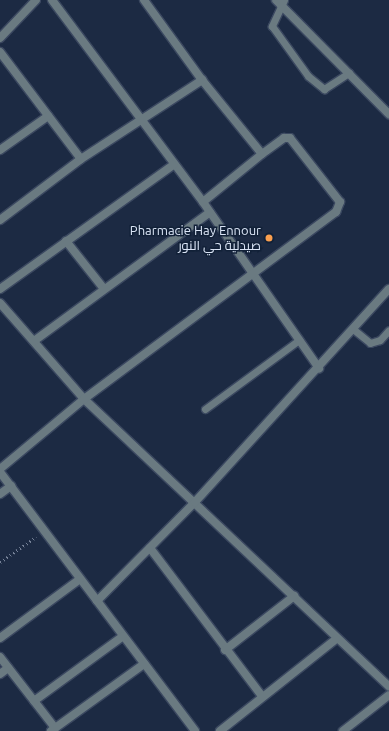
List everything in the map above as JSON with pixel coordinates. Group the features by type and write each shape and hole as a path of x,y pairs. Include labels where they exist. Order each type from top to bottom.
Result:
{"street":[{"path":"0,38 36,0"},
{"path":"52,0 141,119 173,165 203,202 319,368"},
{"path":"144,0 202,80 262,154"},
{"path":"281,2 389,114"},
{"path":"0,52 81,159"},
{"path":"0,220 81,159 202,80"},
{"path":"0,150 48,116"},
{"path":"195,731 44,531 0,470 84,399 255,275 336,212 340,202 290,138 284,138 203,202"},
{"path":"0,289 173,165"},
{"path":"34,341 210,212"},
{"path":"66,241 104,289"},
{"path":"97,601 195,502 319,368 389,289"},
{"path":"0,303 84,399 294,596 336,639 389,686"},
{"path":"0,494 11,486"},
{"path":"150,548 225,650 262,696"},
{"path":"0,638 80,579"},
{"path":"225,650 294,596"},
{"path":"34,701 123,636"},
{"path":"220,731 262,696 336,639"},
{"path":"0,657 34,701 53,729 144,664"},
{"path":"0,674 8,668"},
{"path":"344,731 389,695"}],"lane":[{"path":"281,2 272,26 275,35 317,86 324,90 349,74"},
{"path":"353,329 370,343 380,340 389,330"},
{"path":"205,409 299,340"}],"path":[{"path":"0,562 44,531"}],"place":[{"name":"Pharmacie Hay Ennour صيدلية حي النور","path":"269,238"}]}
